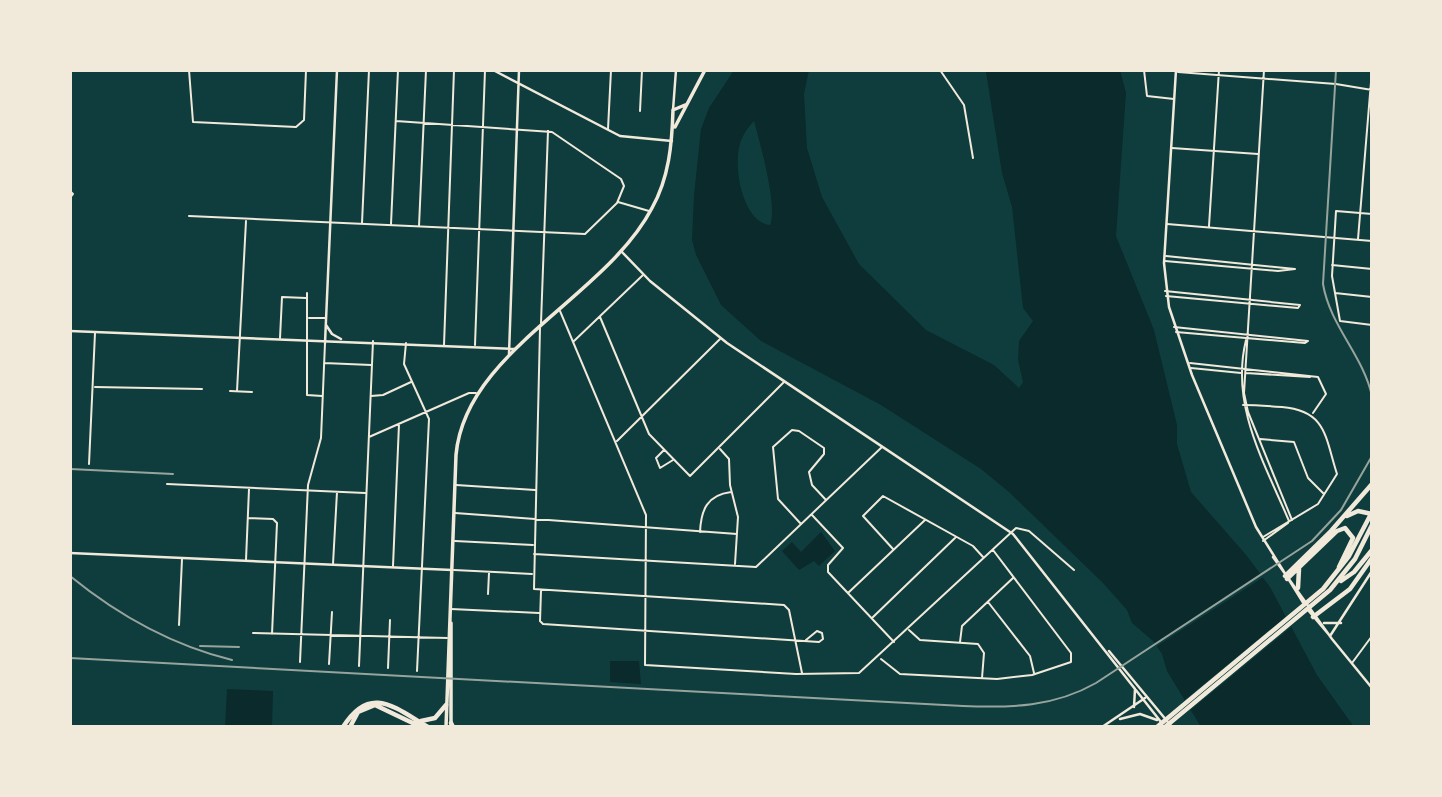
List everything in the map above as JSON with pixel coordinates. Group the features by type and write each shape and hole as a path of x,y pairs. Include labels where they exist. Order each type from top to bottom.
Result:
{"highway":[{"path":"1287,576 1372,484"},
{"path":"1334,586 1355,559 1372,513 1357,511 1336,526"},
{"path":"1165,727 1314,601 1370,524"},
{"path":"1287,576 1299,569 1336,532 1346,528 1352,533 1353,539 1334,577"},
{"path":"1157,727 1354,572 1372,550"},
{"path":"1315,616 1352,587 1372,558"},
{"path":"1298,588 1299,569"},
{"path":"343,727 355,710 372,702 388,705 428,727"},
{"path":"350,727 360,711 375,705 421,727"},
{"path":"417,720 434,719 446,705"}],"main road":[{"path":"673,132 705,70"},
{"path":"449,673 455,485 460,430 476,393 621,251 650,212 665,175 672,141 673,110 685,105"},
{"path":"450,726 448,639 451,618"},
{"path":"449,684 446,705 450,726"}],"street":[{"path":"189,70 193,122 299,126 304,120 306,70"},
{"path":"300,662 308,490 321,439 337,70"},
{"path":"362,224 369,70"},
{"path":"391,226 398,70"},
{"path":"419,227 426,70"},
{"path":"444,345 454,70"},
{"path":"475,346 485,70"},
{"path":"493,70 627,138 672,141"},
{"path":"509,358 519,70"},
{"path":"608,130 611,70"},
{"path":"640,111 642,70"},
{"path":"673,110 676,70"},
{"path":"940,70 964,105 974,158"},
{"path":"1144,70 1147,96 1174,99"},
{"path":"1209,227 1219,70"},
{"path":"1264,70 1243,373 1244,405 1291,521"},
{"path":"1357,240 1370,120 1372,70"},
{"path":"1371,90 1176,71 1164,258 1166,294 1175,329 1262,539 1315,616 1372,688"},
{"path":"189,216 587,234 618,202 624,186 623,181 561,136 548,131 396,121"},
{"path":"548,131 534,589 787,607 802,674"},
{"path":"1171,148 1259,155"},
{"path":"1366,149 1372,150"},
{"path":"70,191 73,195 70,198"},
{"path":"618,202 650,212"},
{"path":"1372,214 1336,211 1332,265 1340,322 1372,325"},
{"path":"237,391 246,220"},
{"path":"1166,224 1372,241"},
{"path":"621,251 644,275 720,338 1011,533 1145,698 1172,727"},
{"path":"1164,258 1251,264 1296,269 1251,268 1164,258"},
{"path":"1332,265 1372,269"},
{"path":"573,342 644,275"},
{"path":"307,293 307,395 323,396"},
{"path":"1335,293 1372,297"},
{"path":"1166,294 1248,298 1300,305 1248,303 1166,294"},
{"path":"280,341 282,297 307,298"},
{"path":"560,310 645,513 645,665 802,674 859,673 880,657 1019,527 1027,530 1074,570"},
{"path":"308,317 326,320"},
{"path":"600,317 650,436 690,476 785,381"},
{"path":"326,320 332,334 344,340"},
{"path":"1175,329 1247,333 1308,341 1247,338 1175,329"},
{"path":"70,331 325,343 344,340 373,341 518,349"},
{"path":"89,464 95,332"},
{"path":"615,443 720,338"},
{"path":"359,666 373,341"},
{"path":"406,343 404,364 429,419 417,671"},
{"path":"324,363 372,365"},
{"path":"1188,363 1321,378 1326,393 1312,414"},
{"path":"1190,368 1312,376"},
{"path":"371,396 381,395 412,382"},
{"path":"93,387 202,389"},
{"path":"230,391 251,392"},
{"path":"369,437 469,393 476,393"},
{"path":"1244,405 1298,408 1312,414 1322,427 1337,475 1316,506 1262,539"},
{"path":"393,567 399,424"},
{"path":"801,525 779,502 772,449 792,430 799,431 824,448 824,454 810,472 811,485 827,501"},
{"path":"1257,439 1294,442 1308,478 1325,495"},
{"path":"534,554 759,566 882,446"},
{"path":"719,448 729,459 738,518 734,566"},
{"path":"664,450 656,458 660,469 673,459"},
{"path":"167,484 366,493"},
{"path":"455,485 536,489"},
{"path":"246,561 249,488"},
{"path":"334,565 337,491"},
{"path":"700,532 702,509 715,495 732,492"},
{"path":"893,549 863,517 880,498 887,496 984,557"},
{"path":"454,513 737,534"},
{"path":"812,515 843,548 827,569 895,643"},
{"path":"248,518 276,522 272,634"},
{"path":"848,593 926,519"},
{"path":"872,618 956,537"},
{"path":"453,541 534,545"},
{"path":"880,657 900,674 982,678 1035,675 1070,663 1073,656 992,550"},
{"path":"70,553 533,574"},
{"path":"179,625 182,558"},
{"path":"1330,636 1341,623 1372,571"},
{"path":"488,594 489,572"},
{"path":"1287,576 1330,636"},
{"path":"960,642 962,627 1014,578"},
{"path":"541,590 541,623 820,642 822,633 817,631 806,640"},
{"path":"988,602 1031,657 1035,675"},
{"path":"451,609 540,613"},
{"path":"329,664 332,612"},
{"path":"388,668 390,620"},
{"path":"1323,623 1341,623"},
{"path":"908,629 919,640 976,643 982,648 982,678"},
{"path":"253,633 448,639"},
{"path":"1352,663 1372,636"},
{"path":"1102,644 1165,727"},
{"path":"1134,707 1135,689"},
{"path":"1102,727 1145,698"},
{"path":"1115,720 1141,714 1160,721"}],"water":[{"path":"734,70 809,70 804,94 807,148 822,197 859,264 926,330 994,365 1019,388 1023,382 1018,360 1019,341 1033,321 1023,308 1012,207 1002,173 986,72 1120,70 1126,93 1116,236 1154,330 1177,425 1177,444 1191,492 1247,556 1270,587 1317,675 1354,727 1201,727 1167,671 1162,654 1153,641 1132,623 1127,610 1103,583 1009,492 981,469 881,405 761,341 721,305 696,255 692,240 701,129 709,108","holes":["754,121 770,190 770,225 760,222 746,204 739,179 738,154 741,141"]},
{"path":"821,532 835,551 819,566 814,561 799,570 782,551 792,542 801,552"},
{"path":"610,661 639,661 641,684 610,682"},
{"path":"227,689 273,691 272,727 225,727"}],"pier":[{"path":"1263,573 1265,576 1154,648 1152,646"},
{"path":"1289,614 1295,624 1187,713 1181,703"}],"railway":[{"path":"1336,70 1323,284 1332,313 1362,367 1372,396"},
{"path":"70,658 963,706 1032,704 1064,697 1096,683 1312,541 1341,510 1372,456"},
{"path":"70,469 173,474"},
{"path":"70,576 107,604 146,627 188,646 232,660"},
{"path":"200,646 239,647"}]}
